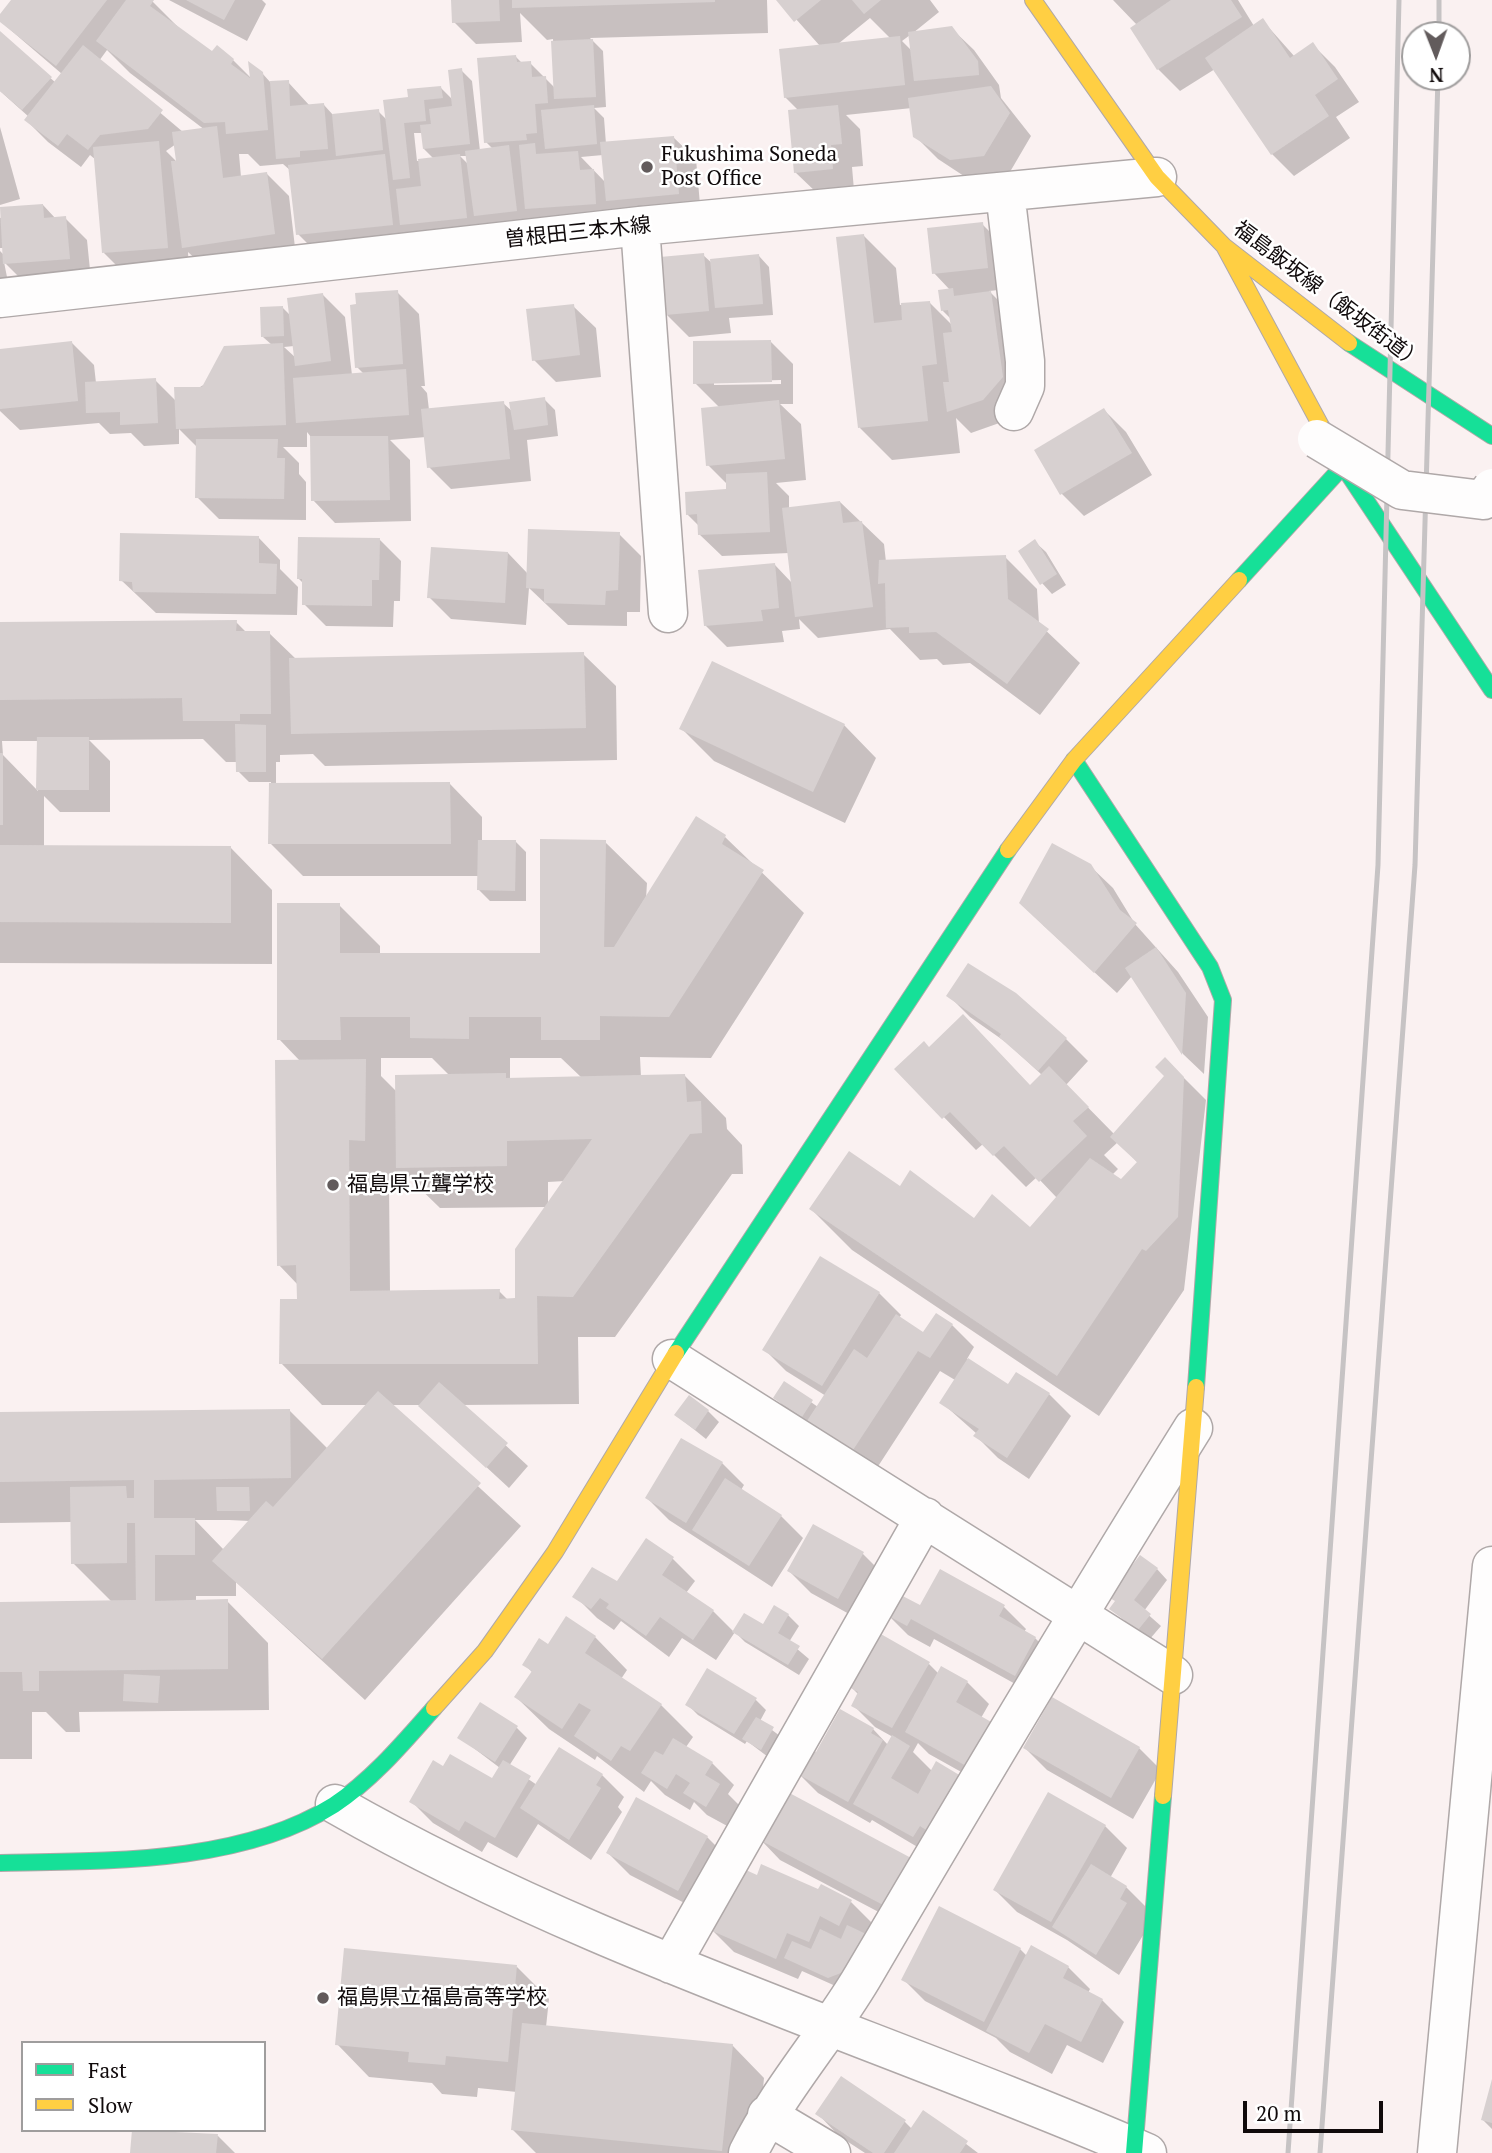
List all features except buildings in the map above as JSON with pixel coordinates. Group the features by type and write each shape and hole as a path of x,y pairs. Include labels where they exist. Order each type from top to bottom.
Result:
{"street":[{"name":"福島飯坂線（飯坂街道）","path":"1033,0 1157,177 1224,246 1365,355 1492,436"},
{"name":"曽根田三本木線","path":"0,298 640,226 1157,177"},
{"path":"1005,191 1025,361 1025,386 1014,411"},
{"path":"640,226 667,613"},
{"path":"1224,246 1330,453 1492,690"},
{"path":"1330,453 1402,490 1483,499 1492,488"},
{"path":"0,1863 122,1861 220,1848 301,1822 335,1804 393,1754 485,1651 555,1552 672,1359 1024,825 1074,760 1330,453"},
{"path":"335,1804 421,1853 671,1964 834,2025 1139,2151 1223,1000 1210,967 1074,760"},
{"path":"672,1359 1173,1675"},
{"path":"748,2153 767,2115 834,2025 1077,1614 1193,1428"},
{"path":"671,1964 925,1517"},
{"path":"1437,2153 1492,1566"},
{"path":"767,2115 831,2153"}],"railway":[{"path":"1288,2153 1378,865 1399,0"},
{"path":"1439,0 1439,21"},
{"path":"1320,2153 1415,865 1438,91"}],"traffic: fast":[{"path":"1349,343 1492,436"},
{"path":"1328,439 1343,466 1492,690"},
{"path":"1239,580 1343,466"},
{"path":"1074,760 1210,967 1223,1000 1196,1387"},
{"path":"676,1353 1008,850"},
{"path":"0,1863 172,1855 257,1839 297,1824 348,1795 387,1760 434,1708"},
{"path":"1134,2153 1163,1796"}],"traffic: slow":[{"path":"1033,0 1157,177 1224,246 1349,343"},
{"path":"1224,246 1328,439"},
{"path":"1008,850 1074,760 1239,580"},
{"path":"434,1708 485,1651 555,1552 676,1353"},
{"path":"1163,1796 1196,1387"}],"place":[{"name":"Fukushima Soneda Post Office","path":"647,167"},
{"name":"福島県立聾学校","path":"333,1185"},
{"name":"福島県立福島高等学校","path":"323,1998"}]}
